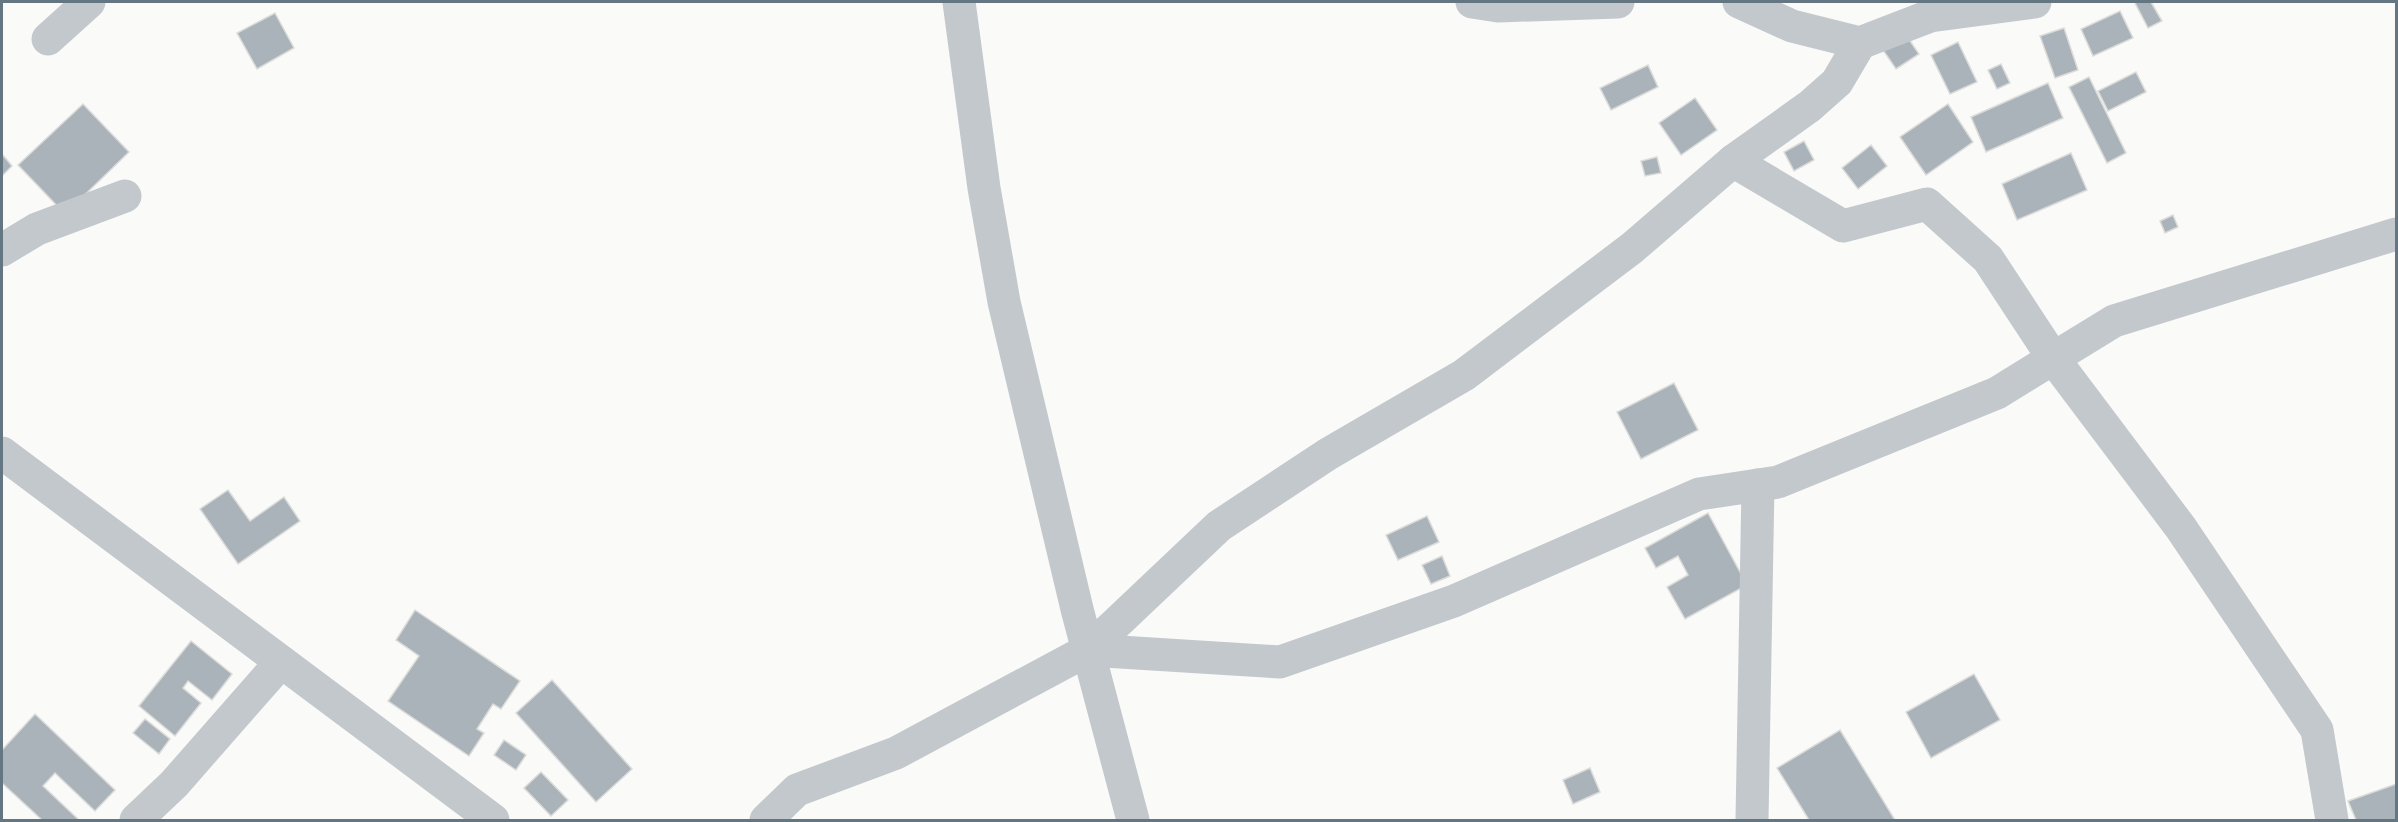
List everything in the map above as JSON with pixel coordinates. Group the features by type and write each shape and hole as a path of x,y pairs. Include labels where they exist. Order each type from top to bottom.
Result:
{"street":[{"path":"48,39 88,2"},
{"path":"959,2 984,188 1004,302 1129,816"},
{"path":"1472,2 1498,6 1618,2"},
{"path":"1739,2 1792,26 1860,43 1930,16 2035,2"},
{"path":"766,820 797,790 896,753 1088,650 1219,526 1328,454 1464,375 1632,248 1733,161 1810,106 1837,82 1860,43"},
{"path":"1733,161 1843,226 1927,204 1988,259 2053,358 2181,528 2317,730 2332,820"},
{"path":"2,250 37,229 125,196"},
{"path":"1088,650 1280,662 1454,601 1699,494 1778,482 1997,393 2114,321 2397,234"},
{"path":"2,453 493,820"},
{"path":"1752,820 1758,485"},
{"path":"136,820 174,784 281,662"}],"building":[{"path":"2151,2 2162,21 2148,28 2135,3"},
{"path":"2120,11 2133,38 2093,56 2081,29"},
{"path":"275,13 294,48 257,69 237,33"},
{"path":"2064,28 2078,70 2055,78 2040,36"},
{"path":"1906,35 1919,54 1896,69 1883,50"},
{"path":"1958,42 1977,82 1950,94 1931,55"},
{"path":"2001,64 2010,83 1997,89 1988,70"},
{"path":"1648,65 1658,87 1611,110 1600,88"},
{"path":"2136,72 2146,92 2108,111 2098,91"},
{"path":"2089,77 2126,153 2107,163 2069,87"},
{"path":"2048,83 2063,118 1986,152 1971,117"},
{"path":"1695,98 1717,130 1681,155 1659,123"},
{"path":"83,104 129,152 65,214 18,165"},
{"path":"1948,104 1973,142 1926,175 1900,137"},
{"path":"1804,141 1814,160 1794,171 1784,152"},
{"path":"1871,145 1887,166 1858,189 1842,168"},
{"path":"2071,153 2087,190 2017,220 2002,184"},
{"path":"2,154 12,166 2,176"},
{"path":"1657,157 1661,173 1645,176 1641,161"},
{"path":"2173,215 2178,227 2165,233 2160,221"},
{"path":"1674,383 1698,430 1641,459 1617,412"},
{"path":"228,490 250,521 284,497 300,521 238,564 200,509"},
{"path":"1708,513 1747,585 1685,619 1667,587 1688,575 1678,556 1656,568 1645,548"},
{"path":"1427,516 1439,542 1398,560 1386,535"},
{"path":"1442,556 1450,576 1431,584 1422,565"},
{"path":"415,610 520,681 501,709 493,704 477,729 484,733 469,756 388,701 419,656 396,640"},
{"path":"191,641 232,674 212,700 188,681 183,688 201,703 175,736 139,706"},
{"path":"1974,674 2000,720 1931,758 1906,712"},
{"path":"552,680 632,769 596,802 516,713"},
{"path":"35,714 115,790 95,811 55,773 43,786 79,820 42,820 2,783 2,750"},
{"path":"145,719 170,739 159,754 133,733"},
{"path":"1840,730 1895,820 1809,820 1777,768"},
{"path":"504,740 526,755 516,770 494,755"},
{"path":"1590,768 1600,792 1573,804 1563,780"},
{"path":"541,772 568,800 551,816 524,788"},
{"path":"2396,784 2396,820 2356,820 2348,801"}]}
